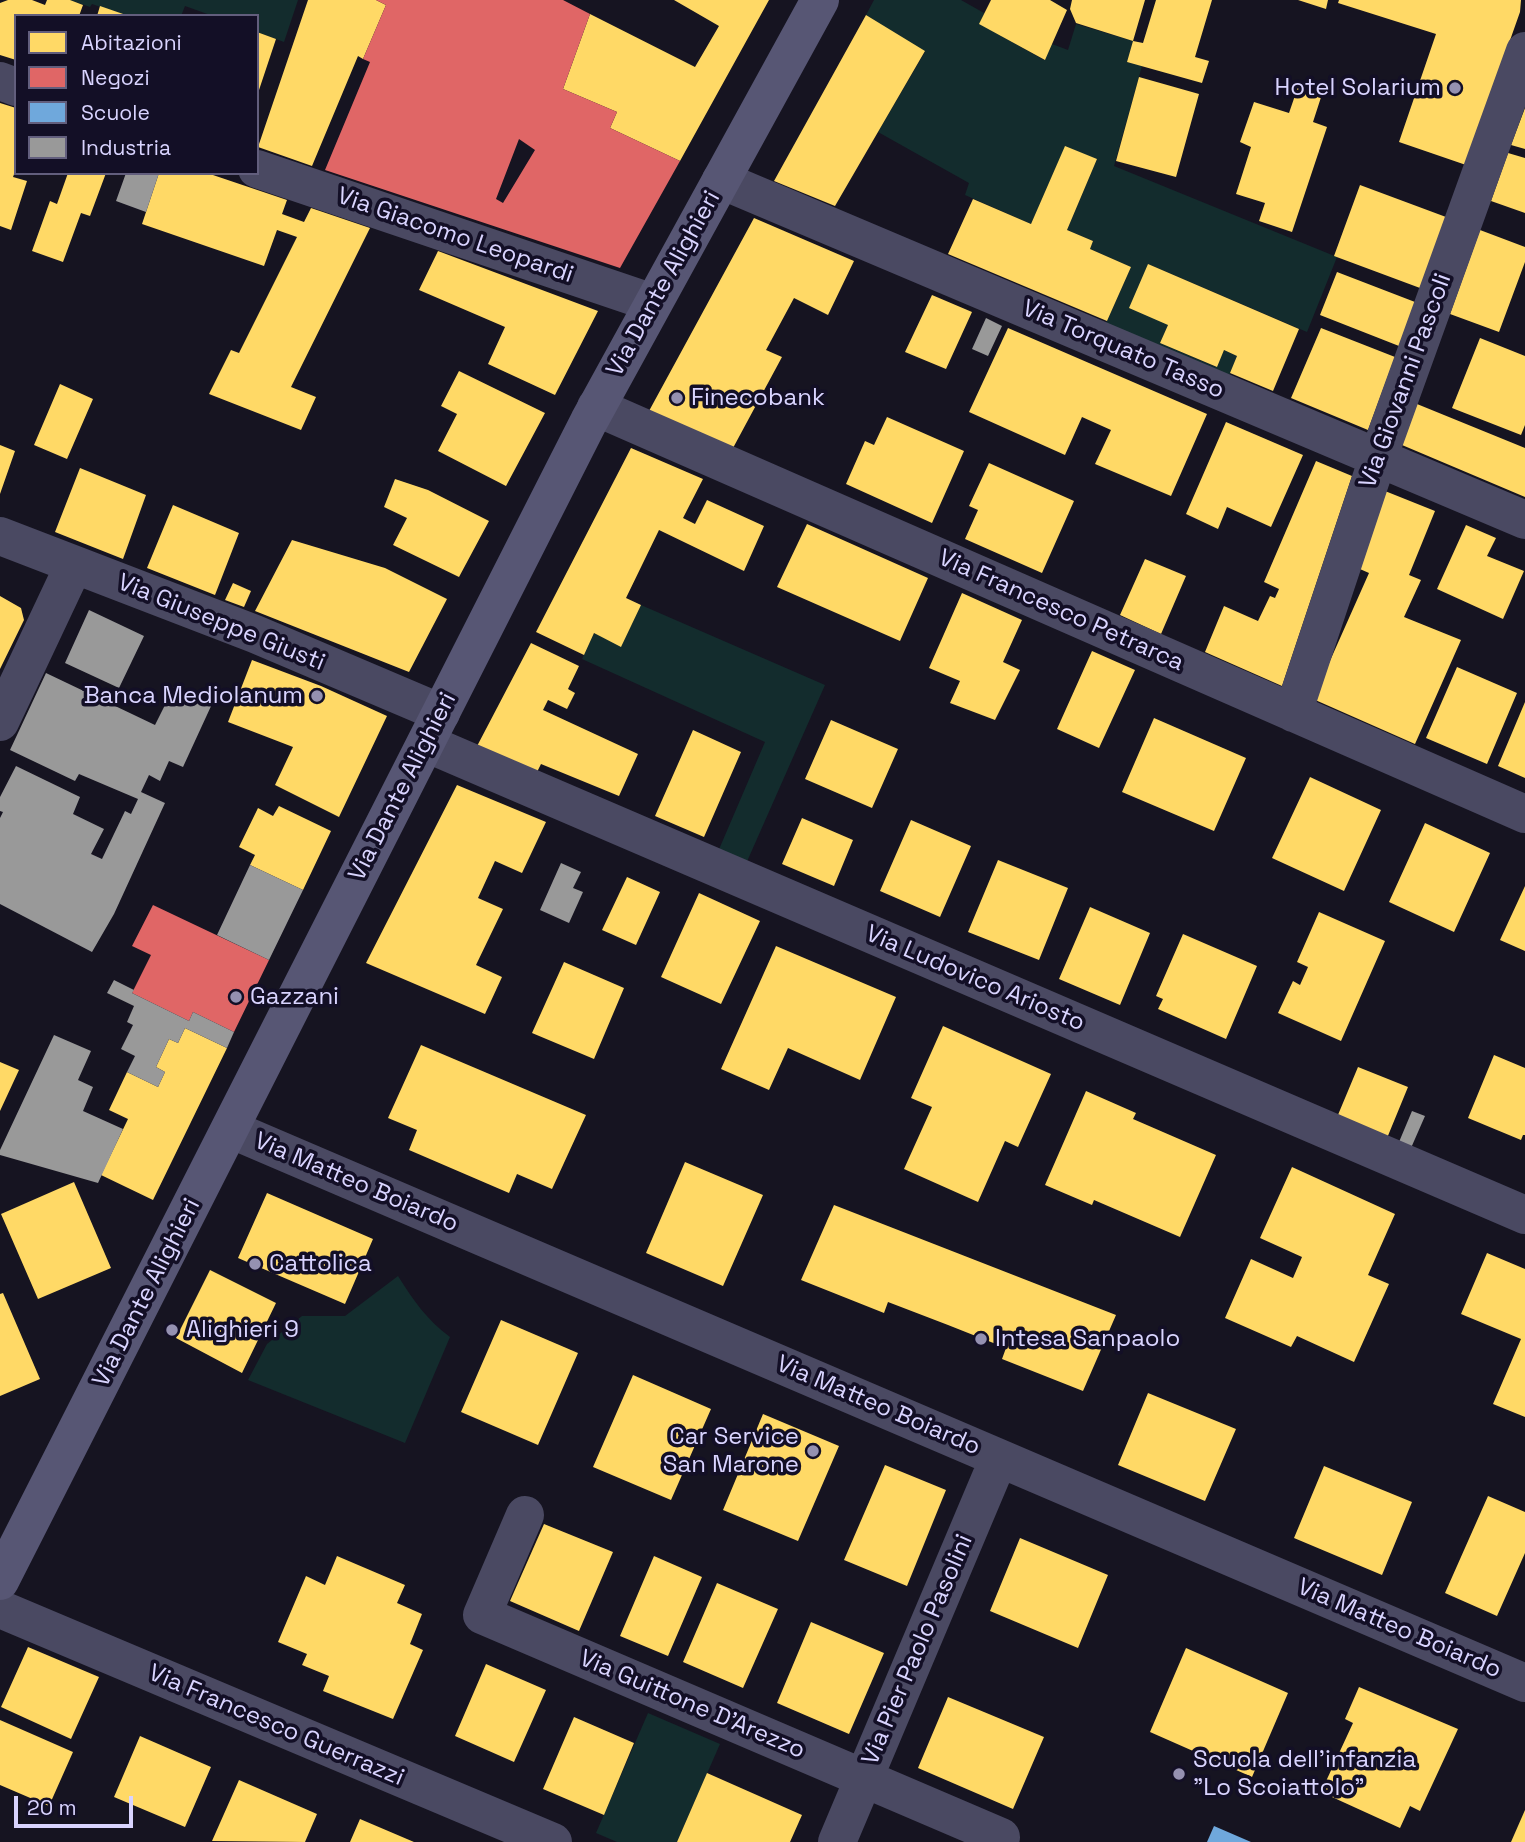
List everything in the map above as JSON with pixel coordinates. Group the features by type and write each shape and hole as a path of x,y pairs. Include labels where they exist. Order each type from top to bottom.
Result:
{"main road":[{"name":"Via Dante Alighieri","path":"0,1581 596,407 820,0"}],"street":[{"name":"Via Giovanni Pascoli","path":"1293,713 1378,458 1525,51"},
{"name":"Via Giacomo Leopardi","path":"259,170 653,303"},
{"name":"Via Torquato Tasso","path":"721,180 1525,520"},
{"name":"Via Francesco Petrarca","path":"596,407 1525,814"},
{"name":"Via Giuseppe Giusti","path":"0,536 255,634 433,728"},
{"path":"0,722 74,565"},
{"name":"Via Ludovico Ariosto","path":"433,728 1525,1215"},
{"name":"Via Matteo Boiardo","path":"230,1129 999,1458 1523,1677"},
{"name":"Via Pier Paolo Pasolini","path":"837,1842 999,1458"},
{"name":"Via Guittone D'Arezzo","path":"525,1515 482,1615 1001,1838"},
{"name":"Via Francesco Guerrazzi","path":"0,1609 553,1842"}],"green space":[{"path":"70,0 298,0 284,42 259,33 259,14 207,14 185,6 182,14 121,14 92,4 90,7"},
{"path":"874,0 961,0 984,13 980,24 1044,60 1052,44 1068,50 1076,24 1133,41 1127,62 1142,66 1114,166 1337,257 1307,332 1148,264 1168,325 1160,343 1216,367 1224,350 1237,356 1227,381 1103,330 1131,267 1090,249 1093,241 1067,230 1097,159 1065,147 1031,224 965,195 969,183 878,132 925,52 866,15"},
{"path":"641,605 825,685 745,866 717,854 765,742 582,659 594,633 621,646"},
{"path":"398,1276 421,1309 450,1337 405,1443 248,1380 267,1344 302,1316 345,1316"},
{"path":"648,1713 720,1744 677,1842 617,1842 596,1833"}],"building: Abitazioni":[{"path":"8,0 32,0 45,5 47,0 70,0 83,5 80,14 14,14 14,59 0,55 0,3"},
{"path":"308,0 376,0 386,5 363,59 358,56 312,166 259,147"},
{"path":"674,0 769,0 680,161 610,128 617,112 563,89 590,14 695,67 719,26"},
{"path":"991,0 1050,0 1067,10 1045,60 979,24"},
{"path":"1072,0 1145,0 1133,41 1076,23 1070,9"},
{"path":"1156,0 1212,0 1195,57 1209,61 1202,83 1127,62 1133,41 1143,43"},
{"path":"1298,0 1328,0 1326,9"},
{"name":"Hotel Solarium","path":"1339,0 1521,0 1520,12 1466,165 1399,142 1436,34 1338,3"},
{"path":"100,6 123,14 98,14"},
{"path":"866,15 925,51 835,206 774,181"},
{"path":"259,33 276,39 259,90"},
{"path":"1139,77 1199,94 1176,177 1116,161"},
{"path":"1300,81 1324,88 1313,122 1327,127 1292,232 1259,221 1265,203 1236,194 1251,147 1240,142 1254,102 1289,113"},
{"path":"0,103 14,107 13,177 27,181 11,230 0,226"},
{"path":"1525,108 1525,149 1511,145"},
{"path":"1065,146 1097,159 1067,230 1093,241 1090,249 1131,267 1107,321 948,254 973,199 1031,224"},
{"path":"1508,153 1525,158 1525,213 1491,201"},
{"path":"67,175 105,175 90,216 81,213 63,262 32,251 50,201 57,204"},
{"path":"158,175 213,175 287,200 282,214 304,222 311,208 370,228 291,387 316,397 301,430 209,394 231,350 239,353 297,237 277,230 264,266 142,224"},
{"path":"1360,185 1446,217 1420,288 1334,256"},
{"path":"754,218 854,261 828,315 794,298 766,350 782,357 733,448 649,411"},
{"path":"1480,230 1525,247 1525,262 1499,332 1450,314"},
{"path":"438,251 598,311 555,395 488,364 505,327 419,290"},
{"path":"1148,264 1299,329 1273,391 1230,373 1237,356 1224,350 1217,367 1160,343 1168,325 1129,308"},
{"path":"1337,272 1415,302 1399,346 1320,315"},
{"path":"932,295 972,312 946,369 905,352"},
{"path":"1008,328 1207,414 1171,496 1095,464 1111,430 1082,417 1065,455 969,412"},
{"path":"1321,328 1395,357 1368,430 1291,398"},
{"path":"1480,338 1525,356 1525,425 1521,435 1452,408"},
{"path":"459,371 545,413 506,486 438,451 457,414 441,406"},
{"path":"60,384 93,399 67,459 34,445"},
{"path":"1417,404 1525,448 1525,497 1402,445"},
{"path":"887,417 964,451 932,523 846,484 865,441 874,445"},
{"path":"1226,422 1303,455 1271,527 1227,507 1218,529 1186,514"},
{"path":"0,445 15,451 0,494"},
{"path":"631,448 703,479 683,518 695,524 707,500 764,526 744,571 659,530 626,598 641,605 621,647 594,633 584,655 536,632"},
{"path":"1316,461 1352,476 1282,686 1205,652 1224,606 1258,621 1270,596 1275,598 1279,589 1264,582"},
{"path":"989,463 1074,501 1042,573 965,539 978,510 969,506"},
{"path":"80,468 146,495 123,559 55,532"},
{"path":"395,479 428,490 489,521 459,577 393,545 407,518 384,507"},
{"path":"1385,491 1435,511 1409,575 1421,580 1404,617 1461,640 1415,744 1313,699 1369,573 1353,566"},
{"path":"173,505 239,533 215,595 147,568"},
{"path":"807,524 928,578 900,641 777,587"},
{"path":"1466,525 1496,538 1487,556 1524,571 1503,619 1437,589"},
{"path":"292,540 385,568 447,599 409,672 255,611"},
{"path":"1145,559 1186,576 1161,634 1120,615"},
{"path":"233,583 251,591 244,607 225,600"},
{"path":"962,593 1022,620 1003,662 1020,670 995,720 950,703 960,681 929,668"},
{"path":"0,596 21,608 24,620 0,669"},
{"path":"531,643 579,666 568,689 575,693 567,709 548,700 543,710 638,754 619,796 541,764 534,778 475,750"},
{"path":"1092,651 1135,670 1099,748 1057,729"},
{"path":"252,660 321,686 387,716 339,817 275,785 293,747 228,722"},
{"path":"1457,667 1517,693 1487,764 1426,738"},
{"path":"1525,702 1525,778 1498,766"},
{"path":"1154,718 1246,758 1214,831 1122,792"},
{"path":"831,720 898,749 872,808 805,779"},
{"path":"693,730 741,752 704,837 655,816"},
{"path":"1310,777 1381,810 1344,891 1272,858"},
{"path":"457,785 546,822 522,873 495,861 478,898 503,909 476,965 502,977 485,1014 366,963"},
{"path":"279,806 331,831 303,890 250,865 255,855 239,847 258,808 273,816"},
{"path":"802,818 853,840 834,886 782,864"},
{"path":"911,820 971,846 940,917 880,891"},
{"path":"1425,823 1490,853 1454,932 1389,902"},
{"path":"998,860 1068,888 1039,960 968,932"},
{"path":"627,877 660,892 636,945 602,930"},
{"path":"1525,886 1525,951 1500,940"},
{"path":"699,893 760,921 721,1004 661,977"},
{"path":"1090,907 1150,933 1120,1005 1059,979"},
{"path":"1319,912 1385,941 1341,1041 1278,1013 1293,981 1300,985 1308,967 1297,962"},
{"path":"1183,934 1257,966 1226,1039 1158,1009 1163,999 1156,996"},
{"path":"776,946 896,997 860,1080 788,1048 769,1090 721,1069"},
{"path":"564,962 624,988 594,1059 532,1033"},
{"path":"943,1026 1051,1074 1018,1147 1005,1141 978,1202 904,1169 932,1107 911,1098"},
{"path":"185,1028 227,1048 153,1200 101,1175 128,1119 109,1110 127,1072 158,1087 165,1072 156,1067 169,1039 178,1043"},
{"path":"421,1045 586,1115 552,1189 517,1174 509,1193 409,1150 417,1130 388,1118"},
{"path":"1494,1055 1525,1068 1525,1135 1521,1140 1468,1118"},
{"path":"0,1062 19,1070 0,1111"},
{"path":"1358,1067 1408,1087 1385,1143 1335,1122"},
{"path":"1086,1091 1136,1113 1133,1119 1216,1155 1180,1237 1094,1200 1092,1205 1045,1185"},
{"path":"685,1162 763,1195 723,1286 646,1253"},
{"path":"1292,1167 1395,1214 1368,1275 1389,1284 1354,1362 1297,1336 1291,1347 1225,1318 1251,1259 1293,1278 1302,1257 1260,1238"},
{"path":"74,1182 111,1268 38,1299 1,1214"},
{"path":"267,1193 373,1239 345,1304 238,1258"},
{"path":"834,1205 1116,1315 1083,1391 1002,1359 1006,1348 948,1325 888,1302 884,1313 801,1280"},
{"path":"1487,1253 1525,1269 1525,1417 1493,1404 1521,1339 1461,1314"},
{"path":"210,1270 276,1303 242,1373 176,1338"},
{"path":"3,1293 40,1379 0,1396 0,1294"},
{"path":"501,1320 578,1353 538,1445 461,1412"},
{"path":"633,1375 711,1409 671,1500 593,1467"},
{"path":"1148,1393 1236,1429 1205,1501 1118,1465"},
{"path":"763,1414 839,1446 798,1541 723,1510"},
{"path":"885,1465 946,1490 907,1586 844,1560"},
{"path":"1324,1466 1412,1502 1382,1575 1294,1538"},
{"path":"1488,1496 1525,1512 1525,1553 1497,1616 1445,1593"},
{"path":"544,1524 613,1552 579,1631 510,1601"},
{"path":"1020,1538 1108,1575 1078,1648 990,1611"},
{"path":"337,1556 405,1585 397,1603 422,1614 410,1644 423,1650 393,1719 323,1691 329,1676 302,1665 307,1654 278,1642 306,1576 325,1585"},
{"path":"654,1556 702,1577 668,1656 620,1636"},
{"path":"717,1583 778,1609 743,1688 683,1662"},
{"path":"811,1622 884,1653 849,1734 777,1703"},
{"path":"28,1647 99,1677 71,1739 1,1707"},
{"path":"1186,1648 1288,1693 1252,1777 1150,1732"},
{"path":"486,1664 546,1690 514,1762 455,1736"},
{"path":"1359,1687 1458,1729 1420,1811 1410,1806 1400,1828 1321,1792 1353,1723 1345,1719"},
{"path":"948,1697 1044,1737 1013,1809 918,1768"},
{"path":"574,1717 634,1743 604,1815 543,1789"},
{"path":"0,1720 73,1752 49,1806 0,1785"},
{"path":"140,1736 211,1767 185,1827 114,1797"},
{"path":"707,1773 802,1815 790,1842 677,1842"},
{"path":"239,1780 317,1814 305,1842 212,1841"},
{"path":"1525,1810 1525,1842 1511,1842"},
{"path":"360,1819 414,1842 350,1842"}],"building: Negozi":[{"path":"376,0 563,0 590,14 563,89 617,112 610,128 680,161 620,268 325,170 370,62 363,59 386,5","holes":["519,139 535,150 503,203 496,199"]},
{"path":"153,905 269,960 234,1032 193,1012 189,1021 132,993 151,955 132,946"}],"building: Scuole":[{"path":"1214,1826 1251,1842 1207,1842"}],"building: Industria":[{"path":"125,175 158,175 146,212 116,201"},
{"path":"986,318 1002,326 988,356 972,349"},
{"path":"89,610 144,636 119,688 65,663"},
{"path":"46,673 155,725 174,687 212,704 183,767 169,761 160,781 149,775 141,792 165,803 114,914 92,952 0,904 0,818 3,812 0,811 0,797 16,766 80,797 73,814 104,829 91,854 102,859 125,811 131,814 138,799 79,774 75,781 10,750"},
{"path":"561,863 581,872 573,888 583,892 569,923 540,910"},
{"path":"250,865 303,890 269,960 217,935"},
{"path":"114,980 134,990 132,993 189,1021 193,1012 234,1032 227,1048 185,1028 178,1043 169,1039 156,1067 165,1072 158,1087 127,1072 135,1056 121,1049 133,1025 127,1022 134,1006 107,993"},
{"path":"54,1035 91,1051 78,1080 93,1087 83,1111 123,1129 98,1183 0,1155"},
{"path":"1412,1111 1425,1116 1411,1148 1399,1142"}],"place":[{"name":"Hotel Solarium","path":"1455,88"},
{"name":"Finecobank","path":"677,398"},
{"name":"Banca Mediolanum","path":"317,696"},
{"name":"Gazzani","path":"236,997"},
{"name":"Cattolica","path":"255,1264"},
{"name":"Alighieri 9","path":"172,1330"},
{"name":"Intesa Sanpaolo","path":"981,1339"},
{"name":"Car Service San Marone","path":"813,1451"},
{"name":"Scuola dell'infanzia \"Lo Scoiattolo\"","path":"1179,1774"}]}
